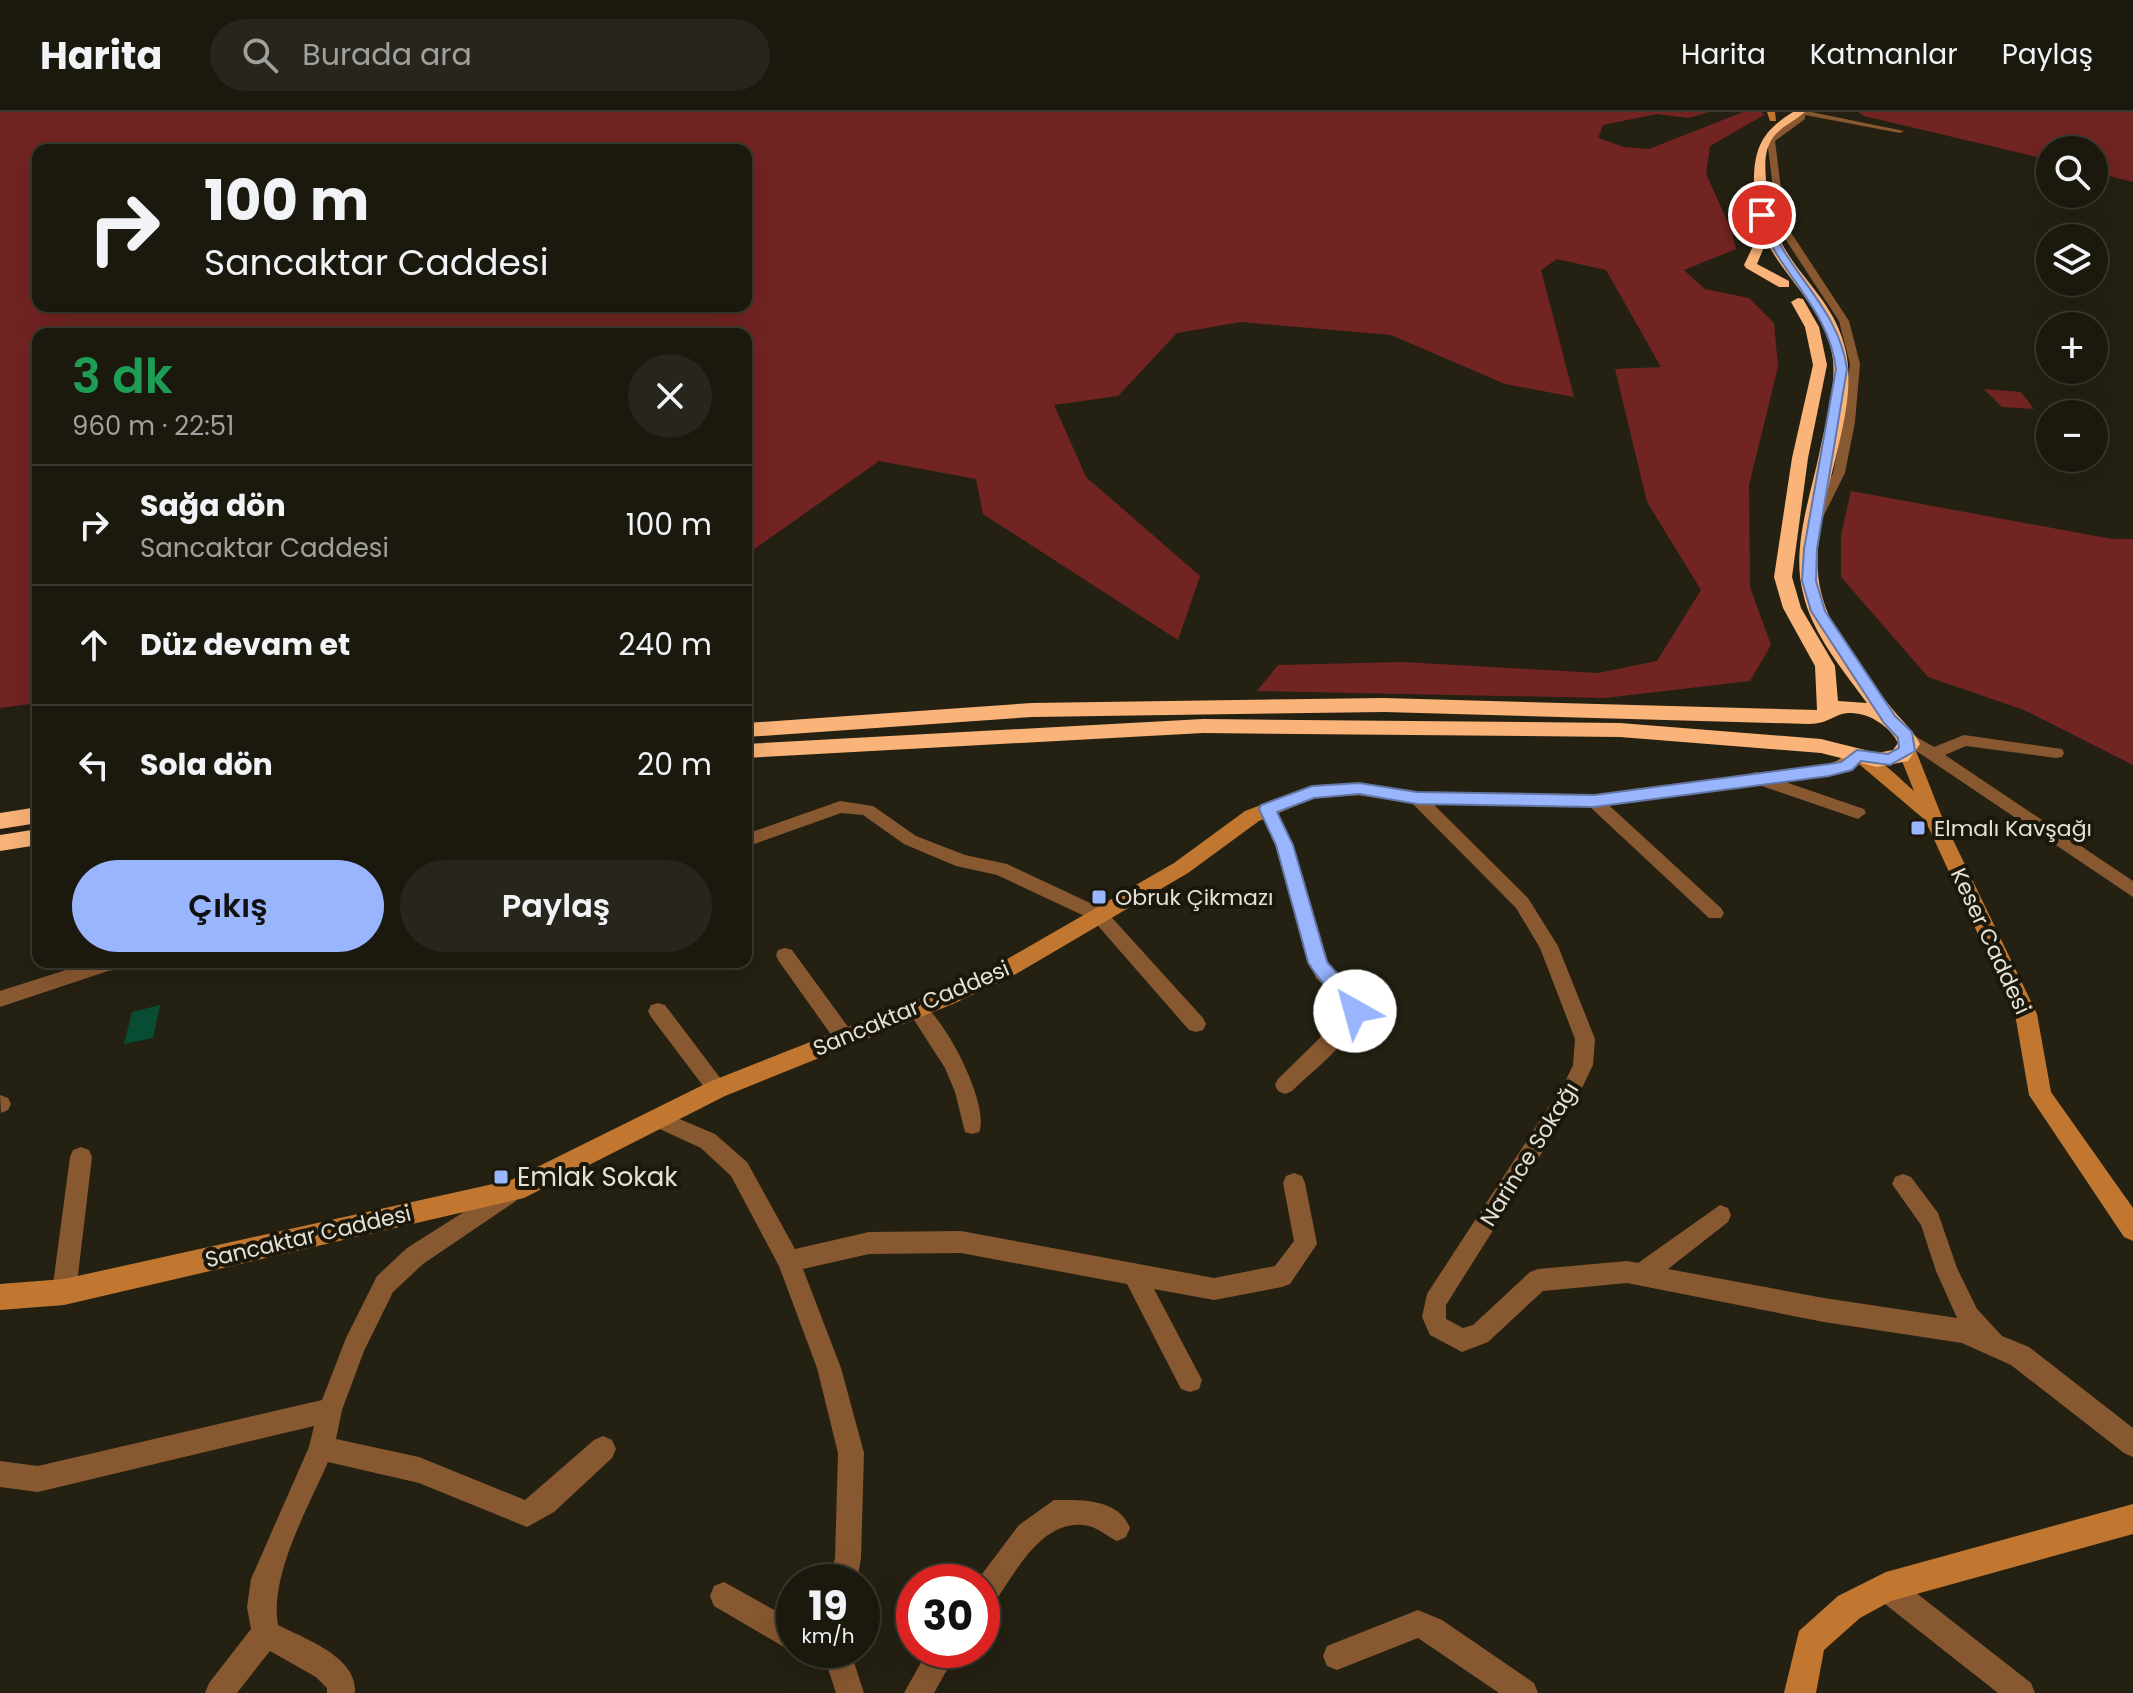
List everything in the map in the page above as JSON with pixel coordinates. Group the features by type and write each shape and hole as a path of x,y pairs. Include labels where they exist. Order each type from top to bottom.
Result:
{"highway":[{"path":"752,751 1039,733 1218,726 1620,730 1821,746 1890,759 1907,743 1818,611 1809,581 1841,369 1839,349 1821,308 1769,235 1760,194 1759,149 1771,132 1799,112"},
{"path":"1744,181 1744,153 1756,129 1775,114"},
{"path":"1747,221 1812,327 1820,365 1800,458 1783,577 1792,608 1825,666 1826,713 1822,730 1828,738 1856,755"},
{"path":"752,730 1032,710 1336,705 1826,713 1850,707 1889,719"},
{"path":"0,821 32,816"},
{"path":"0,843 32,838"}],"street":[{"path":"1799,112 1900,131"},
{"path":"1821,112 1833,117"},
{"path":"1936,753 1964,740 2056,753"},
{"path":"1907,743 1936,753 2133,890"},
{"path":"1907,743 1933,817"},
{"name":"Sancaktar Caddesi","path":"0,1297 64,1292 515,1190 717,1089 917,1009 1009,968 1181,868 1252,816 1312,792 1359,789 1417,798 1594,801 1847,766 1856,755"},
{"name":"Keser Caddesi","path":"1856,755 1933,817 2026,1014 2040,1095 2133,1229"},
{"path":"1756,778 1858,813"},
{"name":"Narince Sokağı","path":"1417,798 1522,903 1549,946 1585,1039 1586,1052 1572,1088 1435,1302 1434,1317 1438,1327 1462,1340 1480,1334 1538,1280 1627,1272 1824,1310 1963,1331 2020,1356 2133,1444"},
{"path":"1594,801 1715,913"},
{"path":"752,839 840,807 867,810 910,840 962,861 1001,869 1099,915 1196,1024"},
{"path":"1267,809 1284,845 1318,962 1323,973 1356,1005 1345,1024 1285,1085"},
{"path":"785,955 844,1037"},
{"path":"0,999 96,968"},
{"path":"917,1009 951,1053 969,1099 972,1125"},
{"path":"658,1011 717,1089"},
{"path":"658,1119 708,1141 739,1169 789,1261 829,1368 851,1453 847,1564"},
{"path":"64,1292 81,1157"},
{"path":"789,1261 869,1243 961,1242 1214,1289 1282,1276 1306,1244 1294,1183"},
{"path":"1903,1184 1930,1220 1947,1271 1969,1317 1998,1347"},
{"path":"219,1693 266,1633 261,1607 265,1579 321,1448 330,1410 354,1346 385,1284 415,1256 515,1190"},
{"path":"1641,1275 1720,1215"},
{"path":"1134,1274 1190,1380"},
{"path":"0,1474 38,1479 330,1410"},
{"path":"321,1448 419,1470 527,1514 545,1503 603,1449"},
{"path":"1000,1572 1028,1534 1054,1513 1094,1513 1117,1528"},
{"path":"1800,1693 1810,1642 1849,1607 1886,1587 2133,1519"},
{"path":"1886,1587 2021,1693"},
{"path":"724,1596 776,1626"},
{"path":"1337,1656 1418,1624 1444,1638 1524,1693"},
{"path":"266,1633 326,1667 342,1682 341,1693"},
{"path":"842,1668 850,1693"},
{"path":"918,1693 933,1668"}],"shaded area":[{"path":"0,112 1709,112 1688,118 1657,114 1603,125 1598,138 1624,147 1649,149 1743,112 1761,112 1764,115 1710,146 1706,174 1731,229 1736,249 1684,270 1705,289 1749,298 1774,323 1778,367 1749,485 1750,587 1771,645 1750,681 1605,698 1257,691 1278,665 1403,662 1598,673 1657,661 1701,590 1647,502 1615,369 1661,367 1606,270 1557,259 1541,270 1574,397 1505,384 1391,335 1241,322 1177,333 1118,396 1054,405 1086,477 1200,576 1178,640 983,514 976,479 879,461 752,551 752,328 32,328 32,704 0,708"},
{"path":"1858,112 2133,112 2133,182 2108,176 2108,136 2036,136 2036,157 1864,116"},
{"path":"1984,389 2021,392 2034,409 2002,407"},
{"path":"1851,491 2112,539 2133,539 2133,765 2024,710 1928,677 1841,577 1841,535"},
{"path":"160,1005 153,1038 124,1044 132,1012"}],"place":[{"name":"Elmalı Kavşağı","path":"1918,828"},
{"name":"Obruk Çikmazı","path":"1099,897"},
{"name":"Emlak Sokak","path":"501,1177"}],"route":[{"path":"1355,1011 1356,1005 1323,973 1318,962 1284,845 1267,809 1312,792 1359,789 1417,798 1594,801 1829,770 1847,766 1857,755 1877,760 1890,759 1907,751 1909,744 1906,736 1889,719 1818,611 1809,581 1810,549 1835,416 1841,369 1839,349 1821,308 1769,235 1762,215"}]}
